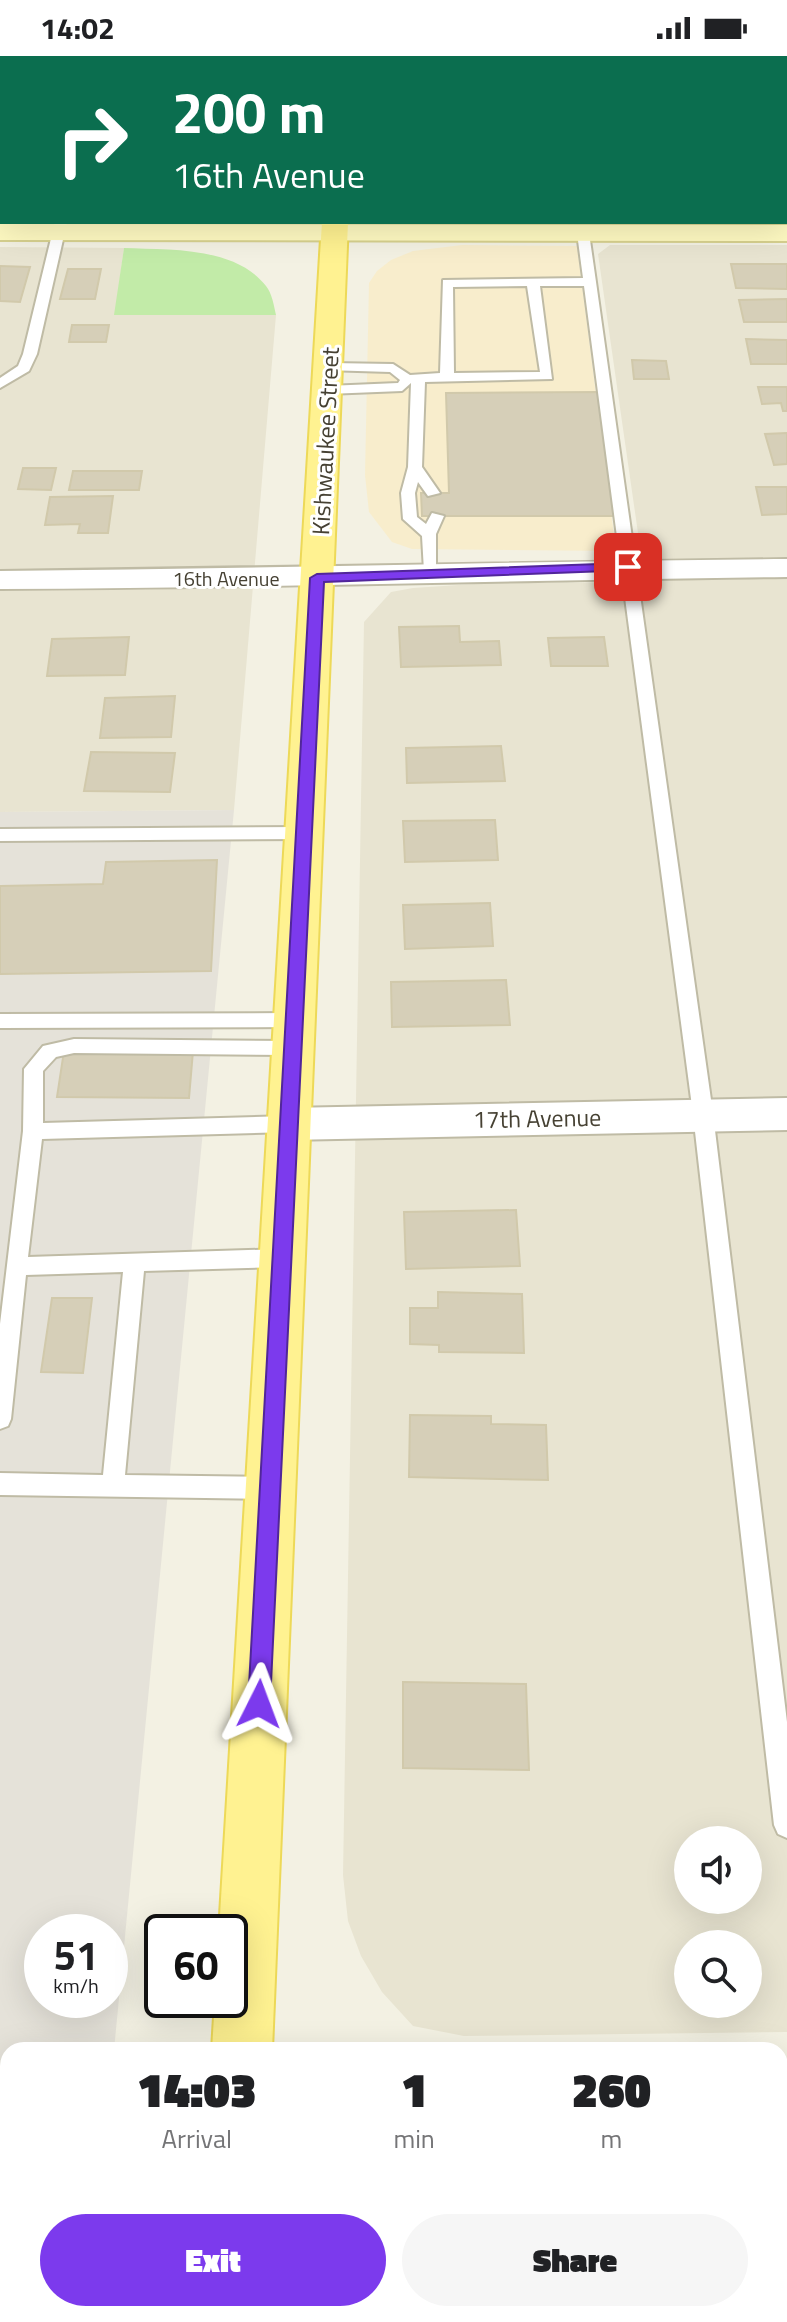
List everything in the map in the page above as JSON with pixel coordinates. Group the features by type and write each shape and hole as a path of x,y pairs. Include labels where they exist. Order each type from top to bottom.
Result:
{"main road":[{"path":"0,232 60,227 551,227 583,233 787,233"},
{"name":"Kishwaukee Street","path":"242,2042 335,227"}],"street":[{"name":"16th Avenue","path":"0,580 317,578 431,571 628,567 787,568"},
{"name":"17th Avenue","path":"288,1124 787,1114"}],"lane":[{"path":"0,384 24,368 30,354 60,227"},
{"path":"583,233 703,1114 787,1825"},
{"path":"329,378 393,368 413,379 547,376 533,282"},
{"path":"447,377 447,283 590,282"},
{"path":"329,378 402,387 413,379"},
{"path":"413,379 415,467 408,493 410,519 429,534"},
{"path":"415,467 433,493"},
{"path":"431,571 429,534 437,516"},
{"path":"0,835 304,833"},
{"path":"0,1021 293,1034"},
{"path":"0,1419 33,1131 34,1069 50,1051 74,1046 293,1034"},
{"path":"33,1131 288,1124"},
{"path":"17,1266 282,1258"},
{"path":"113,1487 134,1263"},
{"path":"0,1484 270,1488"}],"shaded area":[{"path":"462,245 577,246 616,551 412,549 392,542 369,512 365,475 369,283 377,271 391,260 413,251"},
{"path":"610,245 787,245 787,2032 464,2036 413,2026 382,1992 361,1956 348,1921 343,1875 364,622 391,592 413,588 489,583 645,582 598,254"},
{"path":"0,247 124,248 115,315 276,315 234,810 0,812"},
{"path":"234,810 127,1914 24,1914 24,2018 117,2018 115,2042 0,2042 0,812"}],"green space":[{"path":"124,248 180,250 237,263 266,286 276,315 114,315"}],"building":[{"path":"731,264 787,264 787,289 736,288"},
{"path":"0,266 30,267 20,302 0,301"},
{"path":"68,269 101,269 95,299 60,299"},
{"path":"787,299 787,322 744,322 739,300"},
{"path":"72,325 109,325 106,342 69,342"},
{"path":"746,339 787,340 787,364 751,364"},
{"path":"632,360 666,361 669,379 634,379"},
{"path":"758,387 787,387 787,411 783,411 781,403 762,404"},
{"path":"599,392 615,516 422,516 421,493 449,493 446,393"},
{"path":"787,433 787,464 774,465 765,434"},
{"path":"23,468 56,468 51,490 18,489"},
{"path":"73,471 142,471 139,490 69,490"},
{"path":"756,487 787,487 787,514 762,515"},
{"path":"113,496 108,533 78,533 80,524 45,525 50,497"},
{"path":"459,626 460,642 499,641 501,665 401,667 399,627"},
{"path":"129,637 125,675 47,676 52,639"},
{"path":"604,637 608,666 551,666 548,638"},
{"path":"175,696 171,737 100,738 105,698"},
{"path":"501,746 505,781 407,783 406,748"},
{"path":"91,752 175,753 170,792 84,791"},
{"path":"495,820 498,860 405,862 403,821"},
{"path":"217,860 211,971 0,974 0,886 103,884 106,862"},
{"path":"490,903 493,946 405,949 403,905"},
{"path":"506,980 510,1025 392,1027 391,982"},
{"path":"64,1051 193,1051 189,1098 57,1097"},
{"path":"516,1210 520,1266 406,1269 404,1212"},
{"path":"438,1292 522,1294 524,1353 439,1352 439,1345 410,1344 410,1308 438,1308"},
{"path":"52,1298 92,1298 83,1373 41,1372"},
{"path":"410,1415 491,1416 491,1424 546,1425 548,1480 409,1477"},
{"path":"403,1682 526,1684 529,1770 403,1768"}],"route":[{"path":"259,1704 317,578 431,571 628,567"}]}
